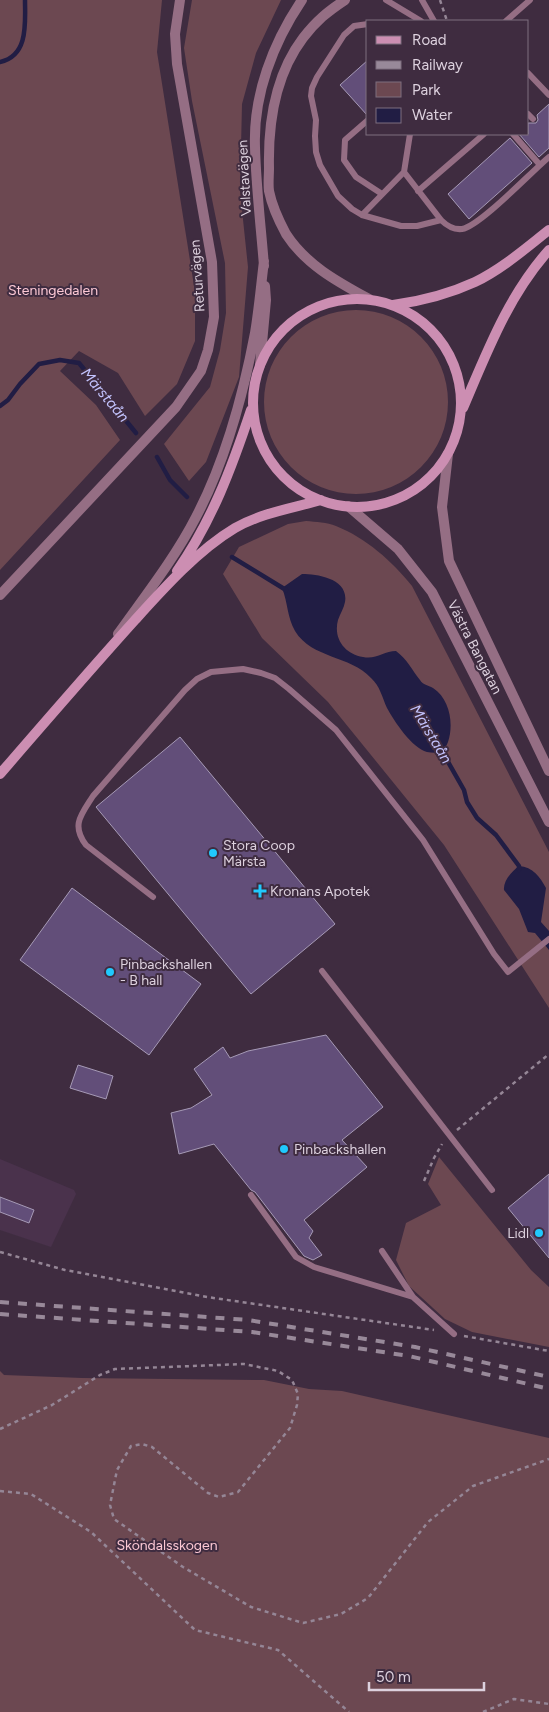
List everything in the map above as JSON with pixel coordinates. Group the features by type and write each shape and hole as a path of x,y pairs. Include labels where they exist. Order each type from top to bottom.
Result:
{"main road":[{"path":"393,305 448,294 477,281 503,266 549,230"},
{"path":"461,411 504,314 522,285 549,250"},
{"path":"166,586 195,545 231,467 253,404 255,384 260,365 275,340 295,319 312,309 330,302 349,299 369,299 393,305 413,315 425,324 445,346 461,388 461,411 455,440 448,454 434,473 416,489 395,500 372,506 348,506 321,500 294,485 272,463 258,435 253,404"},
{"path":"0,774 103,655 166,586 216,542 235,528 253,519 321,500"}],"street":[{"name":"Returvägen","path":"0,595 176,407 201,371 208,350 214,317 212,262 177,64 175,34 180,0"},
{"name":"Valstavägen","path":"260,365 266,300 254,146 257,118 261,93 274,49 302,0"},
{"name":"Valstavägen","path":"345,0 320,18 302,40 282,77 271,120 268,144 269,191 280,222 301,253 337,282 369,299"},
{"path":"103,655 182,542 211,486 224,453 241,394 255,332 264,261"},
{"name":"Västra Bangatan","path":"448,454 442,507 444,533 450,561 549,771"},
{"name":"Västra Bangatan","path":"348,506 398,549 432,592 549,822"}],"lane":[{"path":"386,0 419,20"},
{"path":"422,0 433,20"},
{"path":"507,20 530,0"},
{"path":"366,24 354,26 344,35 312,88 311,96 316,120 316,152 320,165 338,196 352,209 362,215 400,226 418,226 441,220"},
{"path":"529,74 549,95"},
{"path":"366,122 345,140 344,160 356,177 382,194"},
{"path":"362,215 404,172 410,135"},
{"path":"418,191 483,135"},
{"path":"514,135 540,165"},
{"path":"404,172 448,227 464,229 479,221 549,157"},
{"path":"153,897 86,845 79,836 78,831 82,814 93,796 185,690 197,679 211,672 243,668 275,678 336,730 423,840 494,954 508,972 549,939"},
{"path":"322,971 492,1190"},
{"path":"250,1195 296,1257 314,1267 414,1297"},
{"path":"382,1251 414,1297 454,1334"}],"path":[{"path":"440,0 447,20"},
{"path":"424,1181 434,1158 444,1142 549,1054"},
{"path":"0,1252 65,1270 207,1297 454,1334 549,1351"},
{"path":"0,1429 52,1405 115,1369 244,1364 278,1371 292,1380 298,1394 297,1405 290,1428 238,1492 219,1497 208,1493 152,1447 142,1444 131,1446 117,1470 110,1505 114,1518 183,1567 251,1607 303,1623 341,1614 368,1598 428,1522 473,1486 549,1459"},
{"path":"0,1491 31,1494 91,1532 195,1630 278,1650 349,1712"},
{"path":"483,1712 514,1700 549,1704"}],"shaded area":[{"path":"0,1159 74,1190 76,1194 51,1247 0,1230"}],"green space":[{"name":"Steningedalen","path":"0,0 162,0 157,52 195,292 195,341 177,384 145,416 118,373 79,351 60,371 96,405 120,440 0,570"},
{"path":"192,0 281,0 256,53 242,104 240,191 248,267 239,377 206,462 189,481 164,444 210,387 220,350 226,313 225,263 192,101 184,48"},
{"path":"347,310 365,310 391,317 421,337 441,367 448,393 448,411 441,437 421,467 399,483 383,490 365,494 347,494 329,490 313,483 298,473 285,460 275,445 268,429 264,411 264,393 268,375 275,359 285,344 298,331 313,321 329,314"},
{"path":"306,521 333,525 358,537 387,559 412,586 549,852 549,1008 444,845 328,702 262,638 223,574 239,547 288,524"},
{"path":"439,1157 531,1270 549,1287 549,1347 472,1332 445,1319 409,1286 396,1260 406,1223 441,1205 428,1184"},
{"name":"Sköndalsskogen","path":"0,1371 4,1375 82,1378 264,1380 309,1389 342,1391 549,1438 549,1712 0,1712"}],"water":[{"path":"302,574 331,579 342,588 345,594 345,602 338,620 337,633 346,649 351,653 368,658 396,651 406,661 421,682 439,693 447,705 451,728 448,742 442,751 437,753 427,752 415,745 394,720 379,688 371,678 353,665 321,652 302,640 290,620 282,588"},
{"path":"519,866 528,868 536,873 546,888 541,922 549,931 549,950 535,933 528,932 519,909 504,890 508,876"}],"building":[{"path":"366,62 366,114 340,85"},
{"path":"549,104 549,148 539,157 520,135 529,135 529,123 536,123 538,120 537,115"},
{"path":"510,138 532,163 469,219 448,194"},
{"path":"180,737 335,924 251,994 96,807"},
{"name":"Pinbackshallen - B hall","path":"72,888 201,984 149,1055 20,960"},
{"name":"Pinbackshallen","path":"326,1035 383,1107 342,1140 367,1167 304,1220 313,1231 309,1238 322,1255 313,1260 304,1256 255,1192 251,1190 214,1144 179,1154 171,1113 191,1108 212,1095 194,1069 223,1047 230,1058 248,1051"},
{"path":"78,1065 113,1076 106,1099 70,1088"},
{"name":"Lidl","path":"549,1174 549,1258 508,1208"},
{"path":"0,1197 34,1210 29,1223 0,1212"}],"waterway":[{"path":"0,62 9,59 21,46 25,28 25,0"},
{"name":"Märstaån","path":"0,406 8,400 39,364 60,360 79,363 136,433"},
{"name":"Märstaån","path":"157,457 170,480 187,497"},
{"name":"Märstaån","path":"232,557 286,590"},
{"name":"Märstaån","path":"439,746 464,790 467,802 477,818 496,835 519,866 519,870"}],"railway":[{"path":"0,1302 248,1320 415,1347 549,1377"},
{"path":"0,1314 252,1332 409,1356 549,1389"}],"place":[{"name":"Stora Coop Märsta","path":"213,853"},
{"name":"Kronans Apotek","path":"260,891"},
{"name":"Pinbackshallen - B hall","path":"110,972"},
{"name":"Pinbackshallen","path":"284,1149"},
{"name":"Lidl","path":"539,1233"}]}
